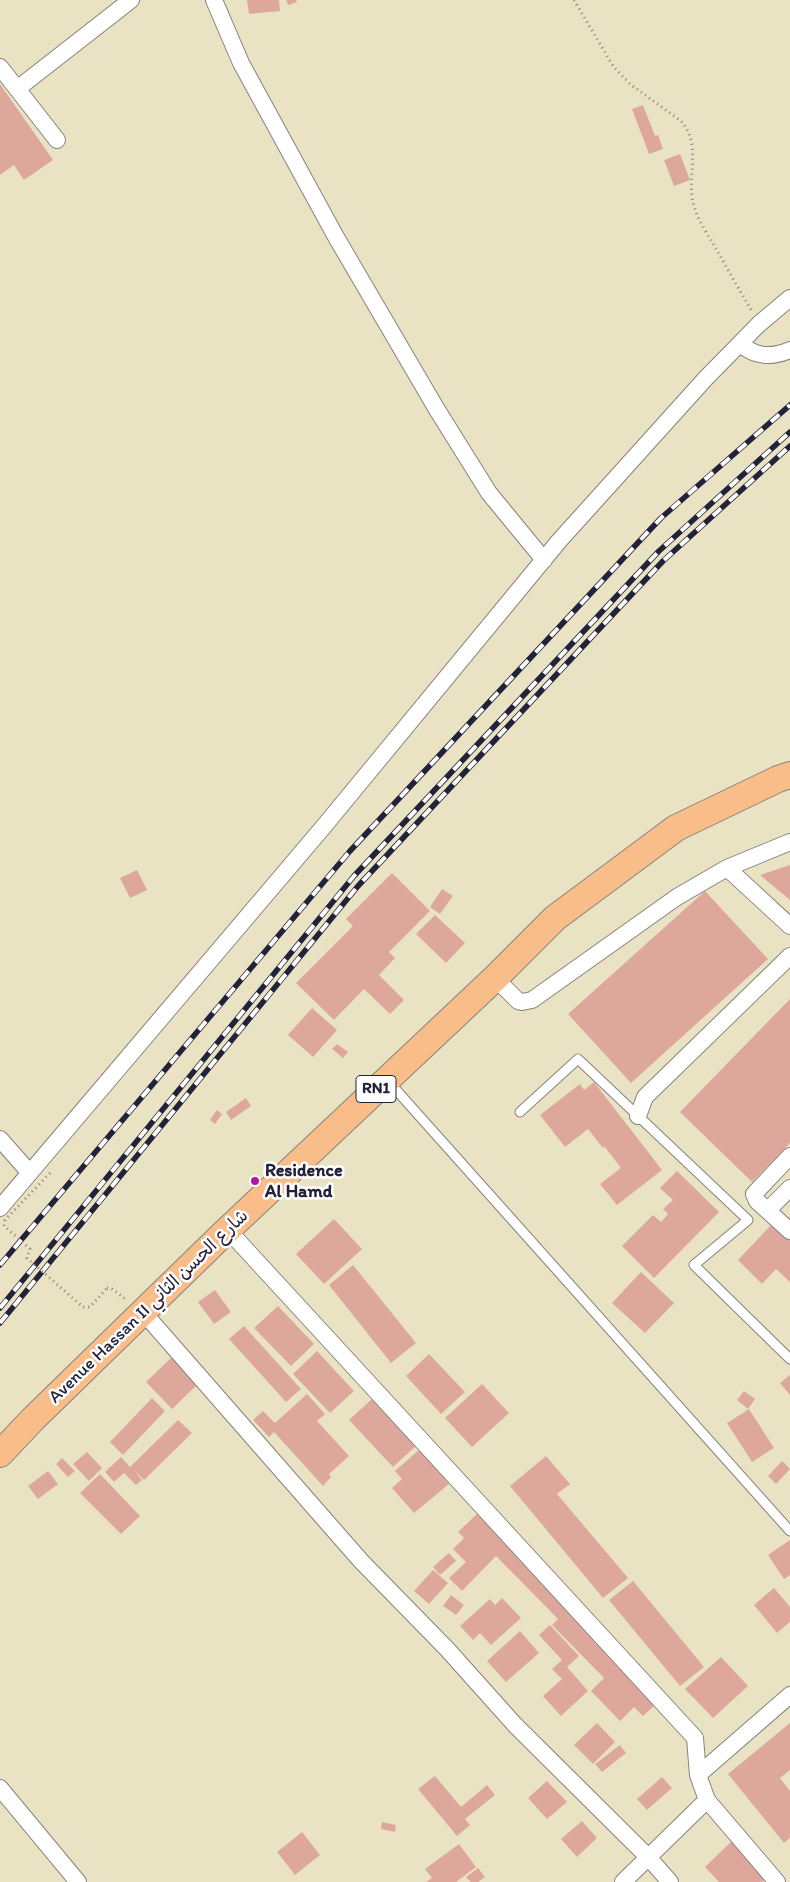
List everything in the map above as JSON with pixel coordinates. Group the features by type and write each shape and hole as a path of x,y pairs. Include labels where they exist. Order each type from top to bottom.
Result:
{"main road":[{"name":"Avenue Hassan II شارع الحسن الثاني","path":"0,1454 33,1419 143,1312 387,1078 495,978 555,918 676,828 790,775"}],"street":[{"path":"17,89 131,0"},
{"path":"214,0 245,72 336,237 436,408 489,493 544,560"},
{"path":"0,66 57,140"},
{"path":"0,1208 325,825 544,560 679,407 760,324 790,298"},
{"path":"740,344 753,353 767,356 790,350"},
{"path":"495,978 518,1001 532,1000 677,897 727,868 790,842"},
{"path":"727,868 790,926"},
{"path":"638,1116 645,1097 790,956"},
{"path":"0,1139 29,1172"},
{"path":"790,1156 755,1193 757,1201 790,1231"},
{"path":"768,1210 790,1188"},
{"path":"228,1230 695,1738 698,1775 707,1800 777,1882"},
{"path":"143,1312 361,1561 447,1649 515,1725 670,1882"},
{"path":"698,1775 790,1695"},
{"path":"0,1788 78,1882"},
{"path":"623,1882 707,1800"}],"lane":[{"path":"520,1112 578,1059 748,1220 694,1265 790,1359"},
{"path":"387,1078 790,1531"}],"path":[{"path":"574,0 613,66 630,84 681,121 687,128 692,140 692,195 696,211 704,229 760,324"},
{"path":"50,1173 5,1220 4,1226 30,1249 27,1258 83,1307 90,1307 107,1288"}],"building":[{"path":"247,0 279,0 280,11 249,14"},
{"path":"286,0 296,0 297,2 288,5"},
{"path":"0,84 53,160 24,180 14,165 0,175"},
{"path":"643,105 655,136 658,135 663,149 649,154 632,109"},
{"path":"680,154 690,180 674,186 664,160"},
{"path":"790,865 790,900 760,875"},
{"path":"137,870 147,890 130,898 120,878"},
{"path":"392,873 430,911 389,952 395,958 379,975 404,1000 390,1014 364,989 334,1020 296,983 353,926 346,919"},
{"path":"442,889 453,896 440,914 430,907"},
{"path":"705,891 768,959 631,1083 568,1014"},
{"path":"435,915 465,943 446,963 416,934"},
{"path":"790,999 790,1143 752,1182 680,1112"},
{"path":"312,1008 337,1030 313,1057 288,1035"},
{"path":"337,1044 348,1052 343,1058 332,1049"},
{"path":"594,1082 662,1170 617,1205 600,1184 621,1168 604,1146 603,1148 588,1129 565,1147 540,1115 580,1084 584,1090"},
{"path":"246,1098 251,1106 231,1120 226,1112"},
{"path":"217,1110 222,1114 215,1124 210,1120"},
{"path":"677,1171 719,1212 654,1278 622,1246 653,1215 661,1222 668,1214 663,1209 673,1200 660,1188"},
{"path":"334,1219 362,1249 324,1284 296,1254"},
{"path":"774,1222 790,1237 790,1282 776,1269 762,1284 738,1260"},
{"path":"353,1265 416,1343 391,1363 329,1285"},
{"path":"641,1272 674,1303 645,1333 612,1303"},
{"path":"215,1290 231,1312 214,1324 198,1302"},
{"path":"278,1306 314,1344 291,1366 254,1328"},
{"path":"244,1326 301,1389 286,1402 229,1339"},
{"path":"317,1351 354,1391 330,1413 293,1374"},
{"path":"429,1354 465,1392 441,1414 406,1376"},
{"path":"172,1357 198,1384 172,1409 146,1382"},
{"path":"790,1375 790,1395 780,1383"},
{"path":"482,1384 509,1413 472,1447 445,1418"},
{"path":"744,1391 755,1399 748,1409 737,1400"},
{"path":"307,1394 325,1414 317,1421 349,1456 329,1474 331,1477 323,1486 274,1432 269,1437 253,1420 263,1411 275,1423"},
{"path":"152,1398 165,1411 123,1455 110,1442"},
{"path":"373,1398 417,1445 393,1467 349,1420"},
{"path":"749,1409 774,1448 752,1462 727,1423"},
{"path":"178,1420 192,1433 144,1480 134,1470 142,1480 136,1485 124,1473 114,1482 105,1472 121,1457 130,1467"},
{"path":"420,1449 449,1484 414,1513 392,1488 402,1479 395,1471"},
{"path":"87,1452 102,1468 89,1481 73,1464"},
{"path":"546,1456 570,1484 557,1494 628,1578 603,1598 510,1486"},
{"path":"62,1458 75,1471 68,1477 56,1464"},
{"path":"782,1461 790,1469 776,1484 768,1476"},
{"path":"48,1471 58,1484 38,1499 28,1486"},
{"path":"100,1474 140,1516 121,1534 80,1493"},
{"path":"477,1514 659,1701 643,1716 634,1707 620,1721 591,1691 604,1678 552,1625 558,1619 496,1556 462,1591 449,1578 466,1562 453,1549 464,1538 458,1532"},
{"path":"790,1540 790,1575 784,1579 768,1555"},
{"path":"449,1553 456,1561 440,1575 433,1567"},
{"path":"433,1570 448,1583 429,1604 414,1591"},
{"path":"633,1581 704,1667 680,1686 609,1600"},
{"path":"774,1588 790,1607 790,1622 777,1633 754,1605"},
{"path":"451,1595 464,1605 456,1615 443,1606"},
{"path":"502,1598 521,1618 491,1645 480,1633 473,1640 460,1626 490,1599 495,1605"},
{"path":"550,1625 579,1656 567,1667 588,1691 561,1716 543,1696 562,1679 552,1669 562,1660 539,1635"},
{"path":"520,1631 539,1653 506,1682 487,1661"},
{"path":"721,1657 748,1686 713,1718 685,1689"},
{"path":"597,1723 615,1742 593,1764 574,1745"},
{"path":"790,1723 790,1770 780,1778 790,1791 790,1838 784,1843 728,1774"},
{"path":"620,1745 626,1753 602,1772 595,1764"},
{"path":"435,1776 461,1807 487,1785 495,1795 465,1819 470,1825 457,1836 418,1789"},
{"path":"662,1777 672,1788 647,1810 637,1799"},
{"path":"547,1781 567,1802 547,1819 528,1798"},
{"path":"582,1821 597,1838 577,1857 561,1839"},
{"path":"382,1822 396,1825 395,1832 381,1829"},
{"path":"302,1832 320,1855 295,1875 277,1852"},
{"path":"732,1841 767,1877 762,1882 719,1882 705,1867"},
{"path":"459,1844 476,1867 456,1882 426,1882 432,1878 425,1869"},
{"path":"478,1868 485,1877 478,1882 471,1882 466,1877"}],"railway":[{"path":"0,1265 350,851 661,518 790,405"},
{"path":"0,1308 354,876 659,551 790,432"},
{"path":"0,1323 358,886 663,561 790,446"}],"place":[{"name":"Residence Al Hamd","path":"255,1181"}]}
